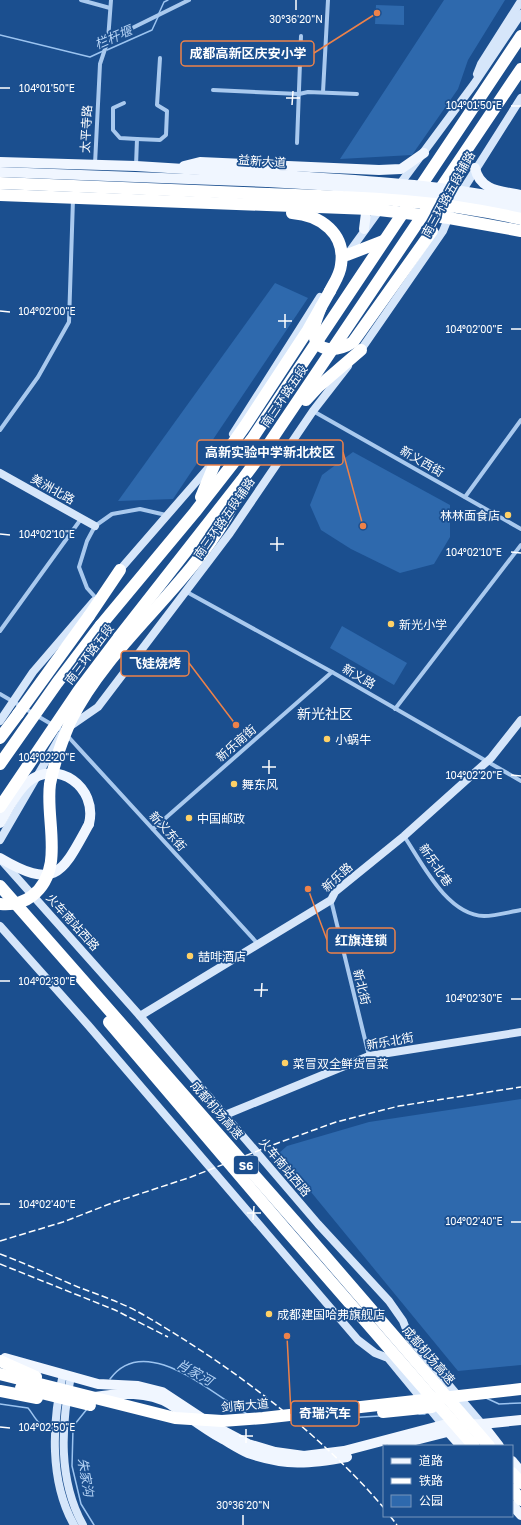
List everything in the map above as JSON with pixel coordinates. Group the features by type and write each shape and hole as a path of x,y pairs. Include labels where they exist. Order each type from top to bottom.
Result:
{"highway":[{"name":"南三环路五段","path":"0,764 57,683 101,625 195,512 252,439 521,36"},
{"name":"南三环路五段","path":"0,807 79,690 268,445 521,69"},
{"path":"0,183 344,197 427,202 521,219"},
{"path":"0,195 250,206 370,209 448,218 521,231"},
{"path":"321,307 314,333 319,344 327,349 338,350 353,342 432,231 455,202"},
{"path":"195,512 218,456 233,443 245,426 321,307 337,278 341,265 340,246 332,231 319,219 306,214 268,211 250,206"},
{"path":"347,255 383,241"},
{"path":"268,445 318,387 361,350"},
{"path":"0,904 10,904 28,899 36,893 47,876 52,850 50,784 62,743 80,704 113,657 208,547 224,523 247,474"},
{"path":"0,738 89,616 120,570"},
{"name":"成都机场高速","path":"0,886 302,1229 488,1445"},
{"name":"成都机场高速","path":"0,898 473,1445"},
{"path":"0,1361 16,1362"},
{"path":"0,1361 63,1398"},
{"name":"剑南大道","path":"0,1374 63,1398 198,1421 222,1421 521,1389"},
{"path":"0,1390 37,1398"},
{"name":"剑南大道","path":"0,1390 167,1425 198,1428 244,1426 521,1397"},
{"path":"513,1474 521,1483"},
{"path":"513,1491 521,1500"}],"main road":[{"path":"474,84 481,64 496,38 521,1"},
{"path":"0,721 33,672 166,515 200,480 218,456 364,229 424,153 474,84 521,14"},
{"name":"南三环路五段辅路","path":"0,840 63,731 98,706 230,533 313,411 361,350 443,231 455,202 475,168 521,98"},
{"path":"509,115 521,106"},
{"path":"364,229 366,213 355,196 344,192 180,184 172,173 200,162 315,168 401,169 424,153"},
{"name":"益新大道","path":"0,162 136,166 172,173"},
{"path":"475,168 478,178 484,185 521,195"},
{"name":"益新大道","path":"0,172 74,174 172,173 407,183 454,189 521,202"},
{"name":"益新大道","path":"266,178 413,192 475,201 521,210"},
{"name":"美洲北路","path":"0,473 95,526"},
{"name":"新乐路","path":"140,1016 330,900 335,892 404,836 487,762 521,720"},
{"path":"0,823 28,782 39,776 53,774 69,777 85,792 90,806 89,824 65,864 47,875 37,875 26,872 0,858"},
{"name":"火车南站西路","path":"0,858 140,1016 318,1224 389,1301 403,1321 410,1339 482,1424"},
{"path":"0,926 88,1025 358,1340 375,1353 388,1358 460,1445"},
{"name":"新乐北街","path":"225,1115 369,1056 521,1032"},
{"path":"388,1358 401,1355 410,1339"},
{"path":"0,1357 98,1384 138,1386 162,1392 212,1425 248,1444 275,1452 304,1456 344,1451 446,1428 521,1420"},
{"path":"67,1375 63,1398 57,1478 64,1508 74,1525"},
{"path":"37,1398 63,1398 120,1393 146,1395 169,1404 192,1421 247,1452 288,1463 319,1462 383,1448"},
{"path":"63,1398 66,1480 70,1499 83,1525"},
{"path":"482,1424 498,1445"},
{"path":"395,1445 446,1428"},
{"path":"513,1462 521,1472"},
{"path":"513,1506 521,1515"}],"street":[{"path":"81,0 110,8"},
{"name":"太平寺路","path":"95,165 100,64 108,40 110,0"},
{"path":"108,40 189,0"},
{"path":"323,92 328,0"},
{"path":"297,143 301,36"},
{"path":"124,103 113,108 113,130 120,138 160,140 166,135 167,111 157,105 160,58"},
{"path":"213,90 299,94 308,92 323,92 357,94"},
{"path":"136,166 137,139"},
{"path":"0,430 38,377 69,322 74,174"},
{"name":"新义西街","path":"313,411 521,529"},
{"path":"465,497 521,420"},
{"path":"96,598 87,588 79,567 87,541 95,526 112,514 140,509 166,515"},
{"path":"0,631 82,518"},
{"path":"395,709 521,544"},
{"name":"新义路","path":"185,591 332,672 521,781"},
{"name":"新乐南街","path":"153,829 332,672"},
{"name":"新义东街","path":"0,694 63,731 258,944"},
{"name":"新乐北巷","path":"404,836 445,896 464,911 484,916 521,910"},
{"name":"新北街","path":"330,900 369,1056"}],"green space":[{"path":"444,0 505,0 468,60 458,89 412,155 340,159"},
{"path":"376,5 404,6 404,25 375,24"},
{"path":"275,283 308,298 173,499 118,501"},
{"path":"353,452 450,505 450,537 434,564 400,573 351,549 321,530 310,505 322,475"},
{"path":"342,626 407,663 394,685 330,648"},
{"path":"521,1099 521,1365 458,1371 279,1153 287,1146 369,1122"}],"waterway":[{"name":"栏杆堰","path":"159,13 164,2 168,0"},
{"name":"栏杆堰","path":"107,50 152,30 158,17"},
{"name":"栏杆堰","path":"0,35 90,57 103,51"},
{"name":"肖家河","path":"110,1379 124,1366 141,1361 160,1364 198,1381 247,1414"},
{"name":"肖家河","path":"486,1398 499,1404 521,1403"},
{"name":"肖家河","path":"0,1404 28,1408 39,1422 45,1426 49,1426"},
{"name":"肖家河","path":"71,1429 87,1409"},
{"name":"肖家河","path":"419,1414 425,1414"},
{"name":"肖家河","path":"309,1425 331,1419 379,1416"},
{"name":"朱家沟","path":"73,1429 72,1466 81,1504 94,1525"}],"railway":[{"path":"0,1241 63,1222 112,1203 191,1177 336,1122 399,1106 521,1087"},
{"path":"0,1254 135,1310 208,1355 240,1377 302,1426 331,1452 383,1507"},
{"path":"0,1264 115,1310 168,1337"},
{"path":"391,1517 397,1525"}],"place":[{"name":"成都高新区庆安小学","path":"377,13"},
{"name":"林林面食店","path":"508,515"},
{"name":"高新实验中学新北校区","path":"363,526"},
{"name":"新光小学","path":"391,624"},
{"name":"飞娃烧烤","path":"236,725"},
{"name":"小蜗牛","path":"327,739"},
{"name":"舞东风","path":"234,784"},
{"name":"中国邮政","path":"189,818"},
{"name":"红旗连锁","path":"308,889"},
{"name":"喆啡酒店","path":"190,956"},
{"name":"菜冒双全鲜货冒菜","path":"285,1063"},
{"name":"成都建国哈弗旗舰店","path":"269,1314"},
{"name":"奇瑞汽车","path":"287,1336"}],"district":[{"name":"新光社区","path":"325,713"}]}
